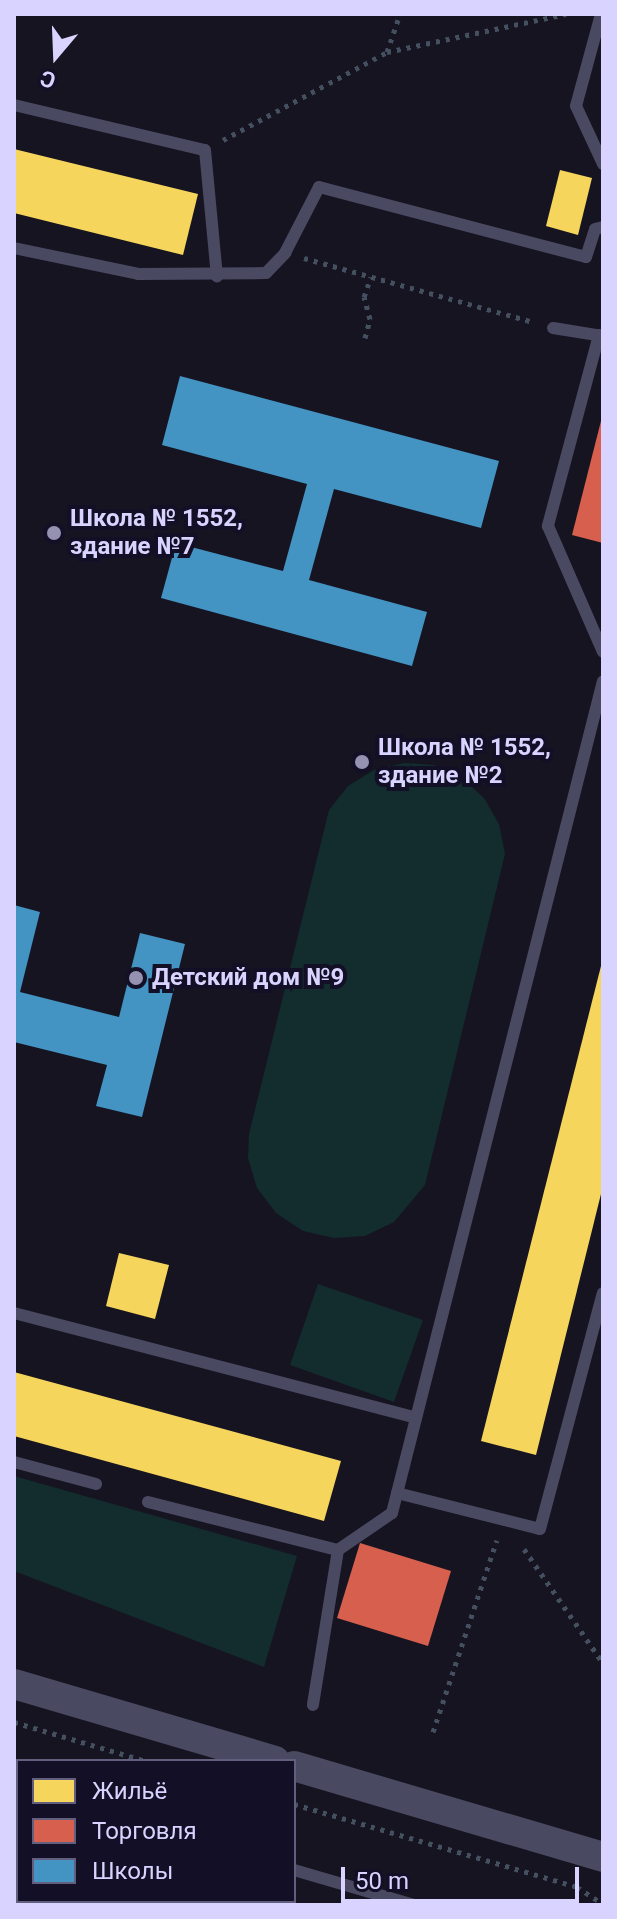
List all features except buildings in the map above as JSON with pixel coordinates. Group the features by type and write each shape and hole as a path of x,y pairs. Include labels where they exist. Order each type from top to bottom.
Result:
{"street":[{"path":"14,1684 268,1759"},
{"path":"296,1767 603,1857"}],"lane":[{"path":"601,14 576,106 603,164"},
{"path":"14,105 205,150 217,276"},
{"path":"14,248 138,274 217,276 266,273 285,253 319,187 586,257 595,229 603,227"},
{"path":"553,328 601,335 548,526 603,652"},
{"path":"313,1705 338,1550 392,1513 603,681"},
{"path":"397,1493 540,1529 598,1336 603,1293"},
{"path":"14,1313 416,1418"},
{"path":"14,1462 96,1484"},
{"path":"148,1502 338,1550"},
{"path":"296,1871 387,1901 414,1905"}],"path":[{"path":"387,52 400,14"},
{"path":"205,150 387,52 566,14"},
{"path":"285,253 553,328"},
{"path":"365,338 370,319 364,297 371,277"},
{"path":"504,1520 603,1663"},
{"path":"433,1732 504,1520"},
{"path":"14,1722 139,1759"},
{"path":"296,1805 577,1887 603,1904"}],"green space":[{"path":"404,763 434,765 462,778 484,798 499,824 505,854 425,1185 394,1222 365,1236 334,1238 303,1231 276,1213 257,1188 248,1158 249,1134 329,810 348,786 374,770"},
{"path":"318,1284 423,1320 394,1402 290,1365"},
{"path":"14,1476 297,1556 264,1667 14,1571"}],"place":[{"name":"Школа № 1552, здание №7","path":"54,533"},
{"name":"Школа № 1552, здание №2","path":"362,762"},
{"name":"Детский дом №9","path":"136,978"}]}
